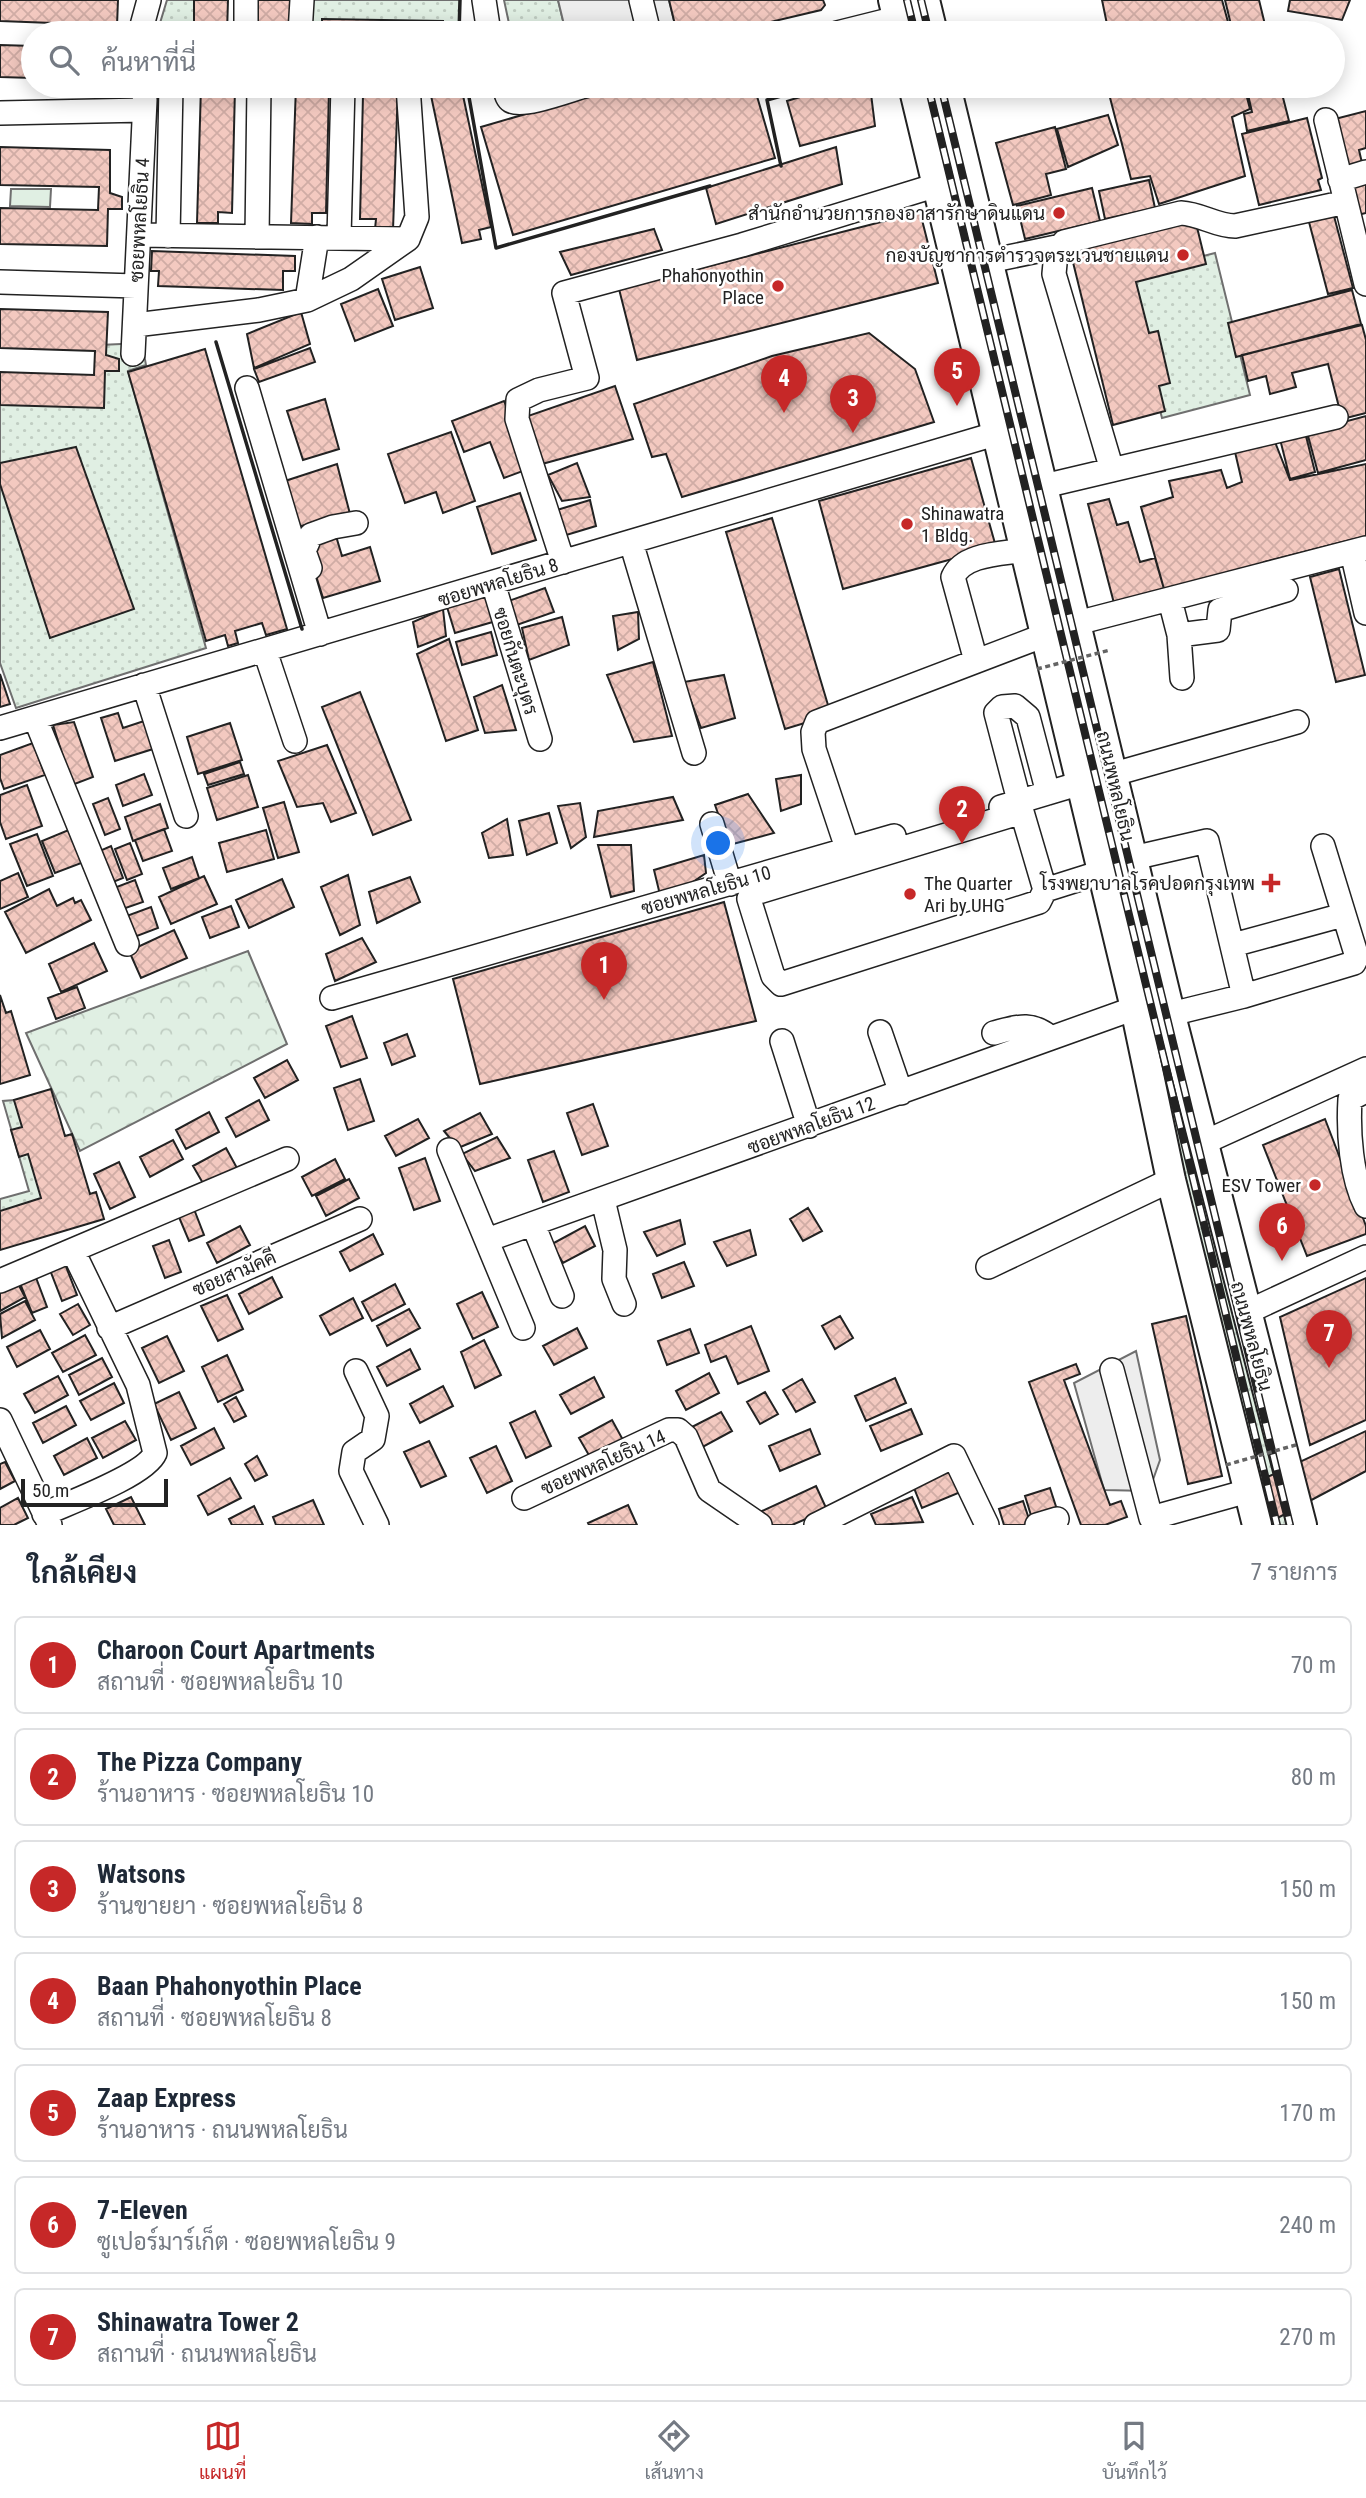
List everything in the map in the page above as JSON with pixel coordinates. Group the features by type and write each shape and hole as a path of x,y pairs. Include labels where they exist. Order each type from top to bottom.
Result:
{"main road":[{"path":"897,17 929,15"},
{"name":"ถนนพหลโยธิน","path":"916,98 1135,1008 1171,1180 1257,1525"},
{"name":"ถนนพหลโยธิน","path":"949,98 1171,1014 1245,1313 1302,1525"},
{"path":"995,434 1029,425"},
{"path":"1014,504 1046,491"},
{"path":"1081,783 1114,774"}],"street":[{"path":"143,21 149,0"},
{"path":"246,0 246,21"},
{"path":"301,21 302,0"},
{"path":"484,0 487,21"},
{"path":"641,0 646,21"},
{"name":"ซอยพหลโยธิน 4","path":"133,354 143,98"},
{"path":"168,236 171,98"},
{"path":"257,237 258,98"},
{"path":"307,300 328,237 342,98"},
{"path":"135,325 259,310 307,300 362,272 408,239 417,217 409,98"},
{"path":"508,98 513,103 526,103 543,98"},
{"path":"0,113 144,110"},
{"path":"1326,120 1346,202 1360,232 1366,284"},
{"path":"1340,180 1366,172"},
{"path":"563,562 517,419 518,400 539,390 587,378 564,293 741,245 937,186"},
{"path":"1112,470 1054,274 1056,253 1064,242 1181,213 1196,214 1222,226 1236,226 1346,202"},
{"path":"138,235 408,239"},
{"path":"989,261 1061,246"},
{"path":"0,282 136,286"},
{"path":"247,388 325,633"},
{"path":"1046,491 1112,470 1336,417"},
{"name":"ซอยพหลโยธิน 8","path":"0,728 995,434"},
{"path":"325,633 304,551 311,536 333,527 356,523"},
{"path":"631,542 694,754"},
{"path":"976,661 953,577 956,570 970,561 1025,550"},
{"path":"1077,623 1359,550 1366,613"},
{"name":"ซอยกันตะบุตร","path":"493,583 540,739"},
{"path":"1179,635 1218,630 1220,610 1286,590"},
{"path":"1170,600 1179,635 1182,678"},
{"path":"847,848 814,749 813,732 817,722 1045,635"},
{"path":"265,651 295,741"},
{"path":"144,685 186,816"},
{"path":"1020,807 750,896 749,902 773,976 781,984 1039,902 1045,890 996,713 1002,707 1015,706 1028,717 1048,793"},
{"path":"35,718 127,944"},
{"path":"1114,774 1297,722"},
{"name":"ซอยพหลโยธิน 10","path":"332,998 522,949 847,848 1020,807 1048,793 1081,783"},
{"path":"712,824 730,884"},
{"path":"1133,858 1207,841 1244,996"},
{"path":"1171,1014 1244,996 1354,963 1357,957 1323,846"},
{"path":"1045,890 1102,873"},
{"path":"1233,945 1343,915"},
{"name":"ซอยพหลโยธิน 12","path":"487,1240 1135,1008"},
{"path":"994,1033 1027,1025 1039,1028 1051,1038"},
{"path":"880,1032 901,1093"},
{"path":"782,1041 809,1126"},
{"path":"1203,1143 1366,1069"},
{"path":"1366,1090 1350,1099 1349,1114 1358,1191 1366,1206"},
{"path":"449,1150 523,1328"},
{"path":"0,1281 287,1158"},
{"path":"988,1267 1171,1180"},
{"path":"603,1200 615,1250 614,1279 624,1304"},
{"name":"ซอยสามัคคี","path":"108,1328 360,1219"},
{"path":"533,1224 562,1296"},
{"path":"0,1420 47,1520 152,1461 155,1453 138,1385 108,1328 73,1251"},
{"path":"1245,1313 1366,1257"},
{"path":"1112,1370 1143,1522 1248,1491"},
{"path":"356,1371 377,1416 373,1439 354,1452 351,1471 377,1525"},
{"name":"ซอยพหลโยธิน 14","path":"524,1498 670,1430 678,1430 686,1437 709,1490 760,1525"},
{"path":"816,1525 954,1455 987,1525"}],"path":[{"path":"1037,669 1110,650"},
{"path":"1226,1465 1299,1444"}],"green space":[{"path":"167,0 206,0 205,21 161,21"},
{"path":"307,0 460,0 459,21 306,21"},
{"path":"504,0 558,0 563,21 508,21"},
{"path":"11,189 51,189 50,207 10,206"},
{"path":"1215,253 1250,395 1162,418 1126,276"},
{"path":"142,343 146,365 128,371 206,648 16,708 0,663 0,400 92,404 100,345"},
{"path":"1037,514 1292,1525 1268,1525 1029,517"},
{"path":"248,951 287,1044 80,1151 26,1033"},
{"path":"14,1100 58,1219 0,1236 0,1199 29,1191 3,1101"}],"shaded area":[{"path":"558,0 669,0 674,21 563,21"},
{"path":"1136,1351 1160,1460 1149,1491 1104,1490 1074,1383"}],"building":[{"path":"0,0 118,0 117,21 0,21"},
{"path":"194,0 228,0 227,21 194,21"},
{"path":"258,0 292,0 291,21 258,21"},
{"path":"669,0 823,0 825,5 821,10 775,21 674,21"},
{"path":"1102,0 1222,0 1228,21 1106,21"},
{"path":"1225,0 1259,0 1264,21 1230,21"},
{"path":"1290,0 1350,0 1342,20 1288,11"},
{"path":"322,19 443,21 322,21"},
{"path":"0,45 21,46 21,78 0,77"},
{"path":"201,98 235,98 232,213 218,212 218,223 197,223"},
{"path":"296,98 329,98 326,213 312,213 312,224 291,223"},
{"path":"363,98 398,98 393,230 375,229 376,219 360,219"},
{"path":"432,98 464,98 491,227 479,230 481,239 462,243"},
{"path":"581,98 758,98 775,158 513,235 481,127"},
{"path":"797,98 872,98 875,126 800,146 787,101"},
{"path":"1110,98 1247,98 1250,109 1232,117 1245,176 1159,204 1150,176 1131,179"},
{"path":"1249,98 1283,98 1289,121 1247,131 1244,114 1252,112"},
{"path":"1366,111 1366,148 1359,150 1362,163 1346,167 1335,119"},
{"path":"1108,115 1118,145 1068,167 1057,129"},
{"path":"1307,118 1322,178 1318,180 1321,190 1259,205 1242,134"},
{"path":"1055,127 1066,169 1046,174 1051,195 1013,205 996,143"},
{"path":"0,147 110,150 110,193 122,197 122,209 108,209 107,246 0,244 0,208 98,210 99,187 0,185"},
{"path":"836,147 842,184 716,224 706,188"},
{"path":"1149,180 1155,208 1105,219 1099,191"},
{"path":"1366,182 1366,213 1357,215 1350,185"},
{"name":"สำนักอำนวยการกองอาสารักษาดินแดน","path":"1092,188 1100,221 1025,239 1017,206"},
{"name":"Phahonyothin Place","path":"920,212 938,283 637,360 619,289"},
{"path":"1334,216 1353,288 1328,294 1309,222"},
{"path":"1195,219 1206,264 1136,282 1149,333 1158,331 1170,383 1159,386 1165,411 1113,425 1070,250"},
{"path":"654,229 662,250 571,275 560,252"},
{"path":"152,251 295,256 295,271 283,271 283,290 158,286 159,271 151,271"},
{"path":"420,267 433,308 395,320 382,279"},
{"path":"378,289 393,326 355,341 341,304"},
{"path":"1352,290 1361,324 1236,357 1228,323"},
{"path":"0,309 108,312 106,355 119,359 119,371 105,371 104,408 0,405 0,372 94,375 95,351 0,348"},
{"path":"301,312 310,344 254,368 247,334"},
{"path":"1362,325 1366,340 1366,413 1342,419 1328,364 1292,373 1296,387 1270,394 1266,376 1248,381 1242,355"},
{"path":"869,333 915,369 934,422 682,497 666,454 652,457 634,404 772,356"},
{"path":"310,348 315,362 259,382 254,369"},
{"path":"205,349 287,629 266,635 262,623 235,631 238,643 228,646 225,635 206,641 128,372"},
{"path":"615,386 633,439 542,464 525,417"},
{"path":"325,399 339,449 303,460 287,411"},
{"path":"504,401 531,468 504,478 490,442 464,452 452,421"},
{"path":"1366,416 1366,460 1318,473 1307,432"},
{"path":"451,432 475,501 443,513 436,492 405,503 388,454"},
{"path":"1305,432 1315,472 1290,479 1280,439"},
{"path":"1275,442 1290,480 1366,464 1366,536 1264,562 1266,568 1166,596 1141,507 1173,497 1169,481 1221,470 1227,488 1242,482 1235,452"},
{"path":"76,447 134,609 50,638 0,484 0,463"},
{"name":"Shinawatra 1 Bldg.","path":"971,458 996,547 843,589 819,501"},
{"path":"577,463 590,497 562,501 548,475"},
{"path":"337,464 350,514 293,528 285,481"},
{"path":"520,493 536,540 492,554 477,507"},
{"path":"1109,499 1117,525 1128,522 1140,562 1155,558 1166,596 1115,607 1088,504"},
{"path":"590,500 596,526 563,536 557,510"},
{"path":"772,518 831,715 785,729 726,532"},
{"path":"336,536 342,556 370,547 380,581 323,598 312,563 319,561 314,543"},
{"path":"1339,569 1365,675 1336,682 1310,577"},
{"path":"545,588 554,612 511,627 503,603"},
{"path":"488,594 496,621 455,633 447,607"},
{"path":"443,609 446,636 418,647 413,622"},
{"path":"638,612 639,639 618,650 613,616"},
{"path":"562,617 569,645 529,660 522,628"},
{"path":"491,632 497,655 462,665 456,642"},
{"path":"449,639 478,730 446,741 417,654"},
{"path":"653,662 672,736 634,742 607,675"},
{"path":"0,674 10,704 0,707"},
{"path":"724,675 735,718 701,728 684,682"},
{"path":"502,685 516,730 485,733 474,697"},
{"path":"360,692 411,820 373,835 322,707"},
{"path":"118,713 123,728 144,721 153,749 115,761 101,718"},
{"path":"74,722 93,777 72,785 53,725"},
{"path":"230,723 242,760 198,774 187,737"},
{"path":"33,743 45,775 4,789 0,778 0,755"},
{"path":"327,745 356,813 331,822 323,803 297,807 278,761"},
{"path":"240,762 244,774 208,785 204,774"},
{"path":"144,774 152,795 123,806 116,785"},
{"path":"248,775 258,807 217,820 207,788"},
{"path":"801,775 801,804 781,811 776,779"},
{"path":"27,785 42,826 6,839 0,822 0,795"},
{"path":"748,794 774,833 729,845 715,805"},
{"path":"673,797 683,820 594,837 598,811"},
{"path":"108,798 120,829 105,835 93,804"},
{"path":"284,802 299,852 278,858 263,808"},
{"path":"580,803 586,837 571,848 558,806"},
{"path":"160,804 168,828 133,841 125,817"},
{"path":"549,813 557,843 527,855 519,821"},
{"path":"507,819 513,855 489,858 482,833"},
{"path":"71,829 84,862 55,873 42,841"},
{"path":"164,829 172,851 143,861 135,840"},
{"path":"266,830 274,859 227,872 219,843"},
{"path":"37,834 53,876 27,886 10,844"},
{"path":"130,843 142,874 127,880 115,849"},
{"path":"598,845 631,845 634,891 611,897"},
{"path":"111,846 123,878 108,884 95,853"},
{"path":"704,855 706,873 662,903 654,870"},
{"path":"192,857 199,878 171,889 163,868"},
{"path":"18,873 28,897 0,909 0,881"},
{"path":"348,875 360,925 340,935 321,887"},
{"path":"204,876 217,904 171,924 159,897"},
{"path":"410,877 420,902 377,923 369,892"},
{"path":"282,879 294,907 249,928 236,900"},
{"path":"135,880 143,902 114,912 106,891"},
{"path":"49,889 57,906 73,898 75,903 81,900 91,920 26,953 5,912"},
{"path":"724,902 756,1021 480,1084 453,979"},
{"path":"231,906 239,927 210,938 202,917"},
{"path":"151,907 158,928 129,939 121,918"},
{"path":"174,930 187,958 141,978 129,951"},
{"path":"362,938 376,962 335,981 326,954"},
{"path":"94,943 107,971 61,992 49,964"},
{"path":"77,987 85,1008 56,1019 48,998"},
{"path":"0,995 6,1013 11,1011 30,1075 0,1084"},
{"path":"352,1016 367,1058 341,1067 326,1026"},
{"path":"407,1034 415,1056 392,1065 384,1043"},
{"path":"287,1060 298,1080 265,1098 254,1078"},
{"path":"360,1079 374,1121 348,1130 334,1088"},
{"path":"51,1089 65,1136 72,1134 90,1194 96,1192 104,1219 0,1250 0,1211 41,1198 28,1154 19,1157 11,1130 22,1127 14,1100"},
{"path":"259,1100 269,1120 236,1137 226,1118"},
{"path":"593,1104 608,1146 582,1155 567,1113"},
{"path":"209,1112 219,1132 186,1149 176,1130"},
{"path":"480,1113 492,1134 458,1148 444,1131"},
{"path":"418,1119 429,1138 396,1156 385,1136"},
{"name":"ESV Tower","path":"1325,1119 1366,1226 1366,1234 1307,1256 1263,1145"},
{"path":"497,1137 510,1158 475,1171 462,1154"},
{"path":"173,1140 183,1159 150,1177 140,1157"},
{"path":"226,1148 237,1168 204,1185 193,1166"},
{"path":"554,1151 569,1192 543,1202 528,1160"},
{"path":"425,1158 440,1201 414,1210 399,1168"},
{"path":"335,1159 345,1179 312,1196 302,1177"},
{"path":"119,1162 135,1197 110,1209 94,1174"},
{"path":"349,1179 359,1198 326,1216 316,1196"},
{"path":"192,1204 204,1235 189,1241 176,1210"},
{"path":"808,1208 822,1231 803,1241 790,1219"},
{"path":"680,1220 685,1244 657,1256 644,1232"},
{"path":"240,1226 250,1245 217,1263 207,1243"},
{"path":"585,1226 595,1246 563,1263 552,1244"},
{"path":"750,1230 756,1255 727,1266 714,1242"},
{"path":"373,1234 383,1254 350,1271 340,1252"},
{"path":"169,1240 181,1272 165,1278 153,1246"},
{"path":"684,1262 694,1286 662,1298 653,1274"},
{"path":"65,1264 77,1295 62,1301 50,1270"},
{"path":"35,1275 47,1307 32,1313 19,1281"},
{"path":"272,1277 282,1297 249,1314 239,1294"},
{"path":"15,1278 25,1297 0,1311 0,1286"},
{"path":"1366,1278 1366,1420 1310,1445 1280,1317"},
{"path":"395,1284 405,1304 372,1321 362,1302"},
{"path":"482,1292 498,1327 473,1339 457,1304"},
{"path":"227,1295 243,1329 218,1341 201,1306"},
{"path":"353,1298 363,1318 330,1335 320,1316"},
{"path":"25,1301 35,1320 2,1338 0,1314"},
{"path":"78,1304 90,1325 73,1335 60,1314"},
{"path":"409,1309 420,1328 387,1346 377,1326"},
{"path":"840,1316 853,1338 835,1349 822,1326"},
{"path":"1186,1316 1222,1476 1188,1484 1152,1324"},
{"path":"751,1326 769,1371 738,1384 726,1356 711,1362 705,1345"},
{"path":"577,1328 587,1348 554,1365 543,1346"},
{"path":"690,1329 699,1353 667,1365 658,1341"},
{"path":"40,1330 50,1349 17,1367 7,1347"},
{"path":"85,1335 96,1355 63,1372 52,1353"},
{"path":"167,1336 184,1371 159,1383 142,1348"},
{"path":"484,1340 501,1375 475,1388 461,1352"},
{"path":"410,1349 420,1369 387,1386 377,1367"},
{"path":"227,1355 243,1390 218,1402 202,1367"},
{"path":"102,1358 112,1377 79,1395 69,1375"},
{"path":"1076,1364 1080,1374 1064,1380 1110,1505 1121,1501 1127,1517 1105,1525 1081,1525 1029,1382"},
{"path":"709,1373 719,1393 686,1410 676,1391"},
{"path":"58,1376 68,1395 35,1413 24,1394"},
{"path":"594,1377 604,1397 571,1414 560,1395"},
{"path":"895,1378 906,1403 866,1421 855,1396"},
{"path":"802,1379 815,1402 796,1412 783,1390"},
{"path":"114,1383 124,1403 91,1420 80,1401"},
{"path":"443,1386 453,1406 420,1423 410,1404"},
{"path":"179,1392 196,1428 171,1440 154,1404"},
{"path":"765,1392 778,1414 760,1424 747,1402"},
{"path":"236,1397 246,1416 234,1422 224,1404"},
{"path":"66,1406 76,1425 43,1443 33,1423"},
{"path":"911,1409 922,1434 881,1451 870,1426"},
{"path":"535,1411 551,1446 526,1458 510,1423"},
{"path":"721,1412 732,1431 699,1449 688,1429"},
{"path":"612,1420 623,1440 590,1457 579,1438"},
{"path":"125,1421 136,1440 103,1458 92,1438"},
{"path":"214,1428 224,1448 191,1465 181,1446"},
{"path":"810,1429 820,1454 780,1471 769,1446"},
{"path":"1366,1431 1366,1471 1272,1521 1261,1480"},
{"path":"87,1438 97,1458 64,1475 54,1456"},
{"path":"429,1441 446,1476 421,1487 404,1452"},
{"path":"496,1446 512,1481 487,1493 470,1458"},
{"path":"257,1456 267,1475 255,1481 245,1464"},
{"path":"5,1462 15,1481 0,1489 0,1464"},
{"path":"952,1465 963,1491 922,1508 912,1483"},
{"path":"230,1478 241,1498 208,1515 198,1496"},
{"path":"816,1486 827,1510 792,1525 769,1525 762,1511"},
{"path":"1050,1488 1062,1525 1034,1525 1025,1496"},
{"path":"131,1497 145,1525 114,1525 106,1509"},
{"path":"912,1497 923,1522 876,1525 871,1514"},
{"path":"18,1498 28,1518 14,1525 0,1525 0,1508"},
{"path":"313,1500 324,1525 276,1525 273,1517"},
{"path":"1023,1501 1031,1525 1004,1525 999,1509"},
{"path":"628,1505 637,1525 588,1523"},
{"path":"254,1506 263,1525 232,1525 229,1519"}],"railway":[{"path":"907,0 912,21"},
{"path":"921,0 926,21"},
{"path":"931,98 1277,1525"},
{"path":"944,98 1290,1525"}],"wall":[{"path":"459,21 460,0"},
{"path":"469,98 496,248 710,186"},
{"path":"774,98 767,100 781,166"},
{"path":"216,342 302,629"}],"place":[{"name":"สำนักอำนวยการกองอาสารักษาดินแดน","path":"1059,213"},
{"name":"กองบัญชาการตำรวจตระเวนชายแดน","path":"1183,255"},
{"name":"Phahonyothin Place","path":"778,286"},
{"name":"Zaap Express","path":"957,406"},
{"name":"Baan Phahonyothin Place","path":"784,413"},
{"name":"Watsons","path":"853,433"},
{"name":"Shinawatra 1 Bldg.","path":"907,524"},
{"name":"The Pizza Company","path":"962,844"},
{"name":"โรงพยาบาลโรคปอดกรุงเทพ","path":"1271,883"},
{"name":"The Quarter Ari by UHG","path":"910,894"},
{"name":"Charoon Court Apartments","path":"604,1000"},
{"name":"ESV Tower","path":"1315,1185"},
{"name":"7-Eleven","path":"1282,1261"},
{"name":"Shinawatra Tower 2","path":"1329,1368"}]}
